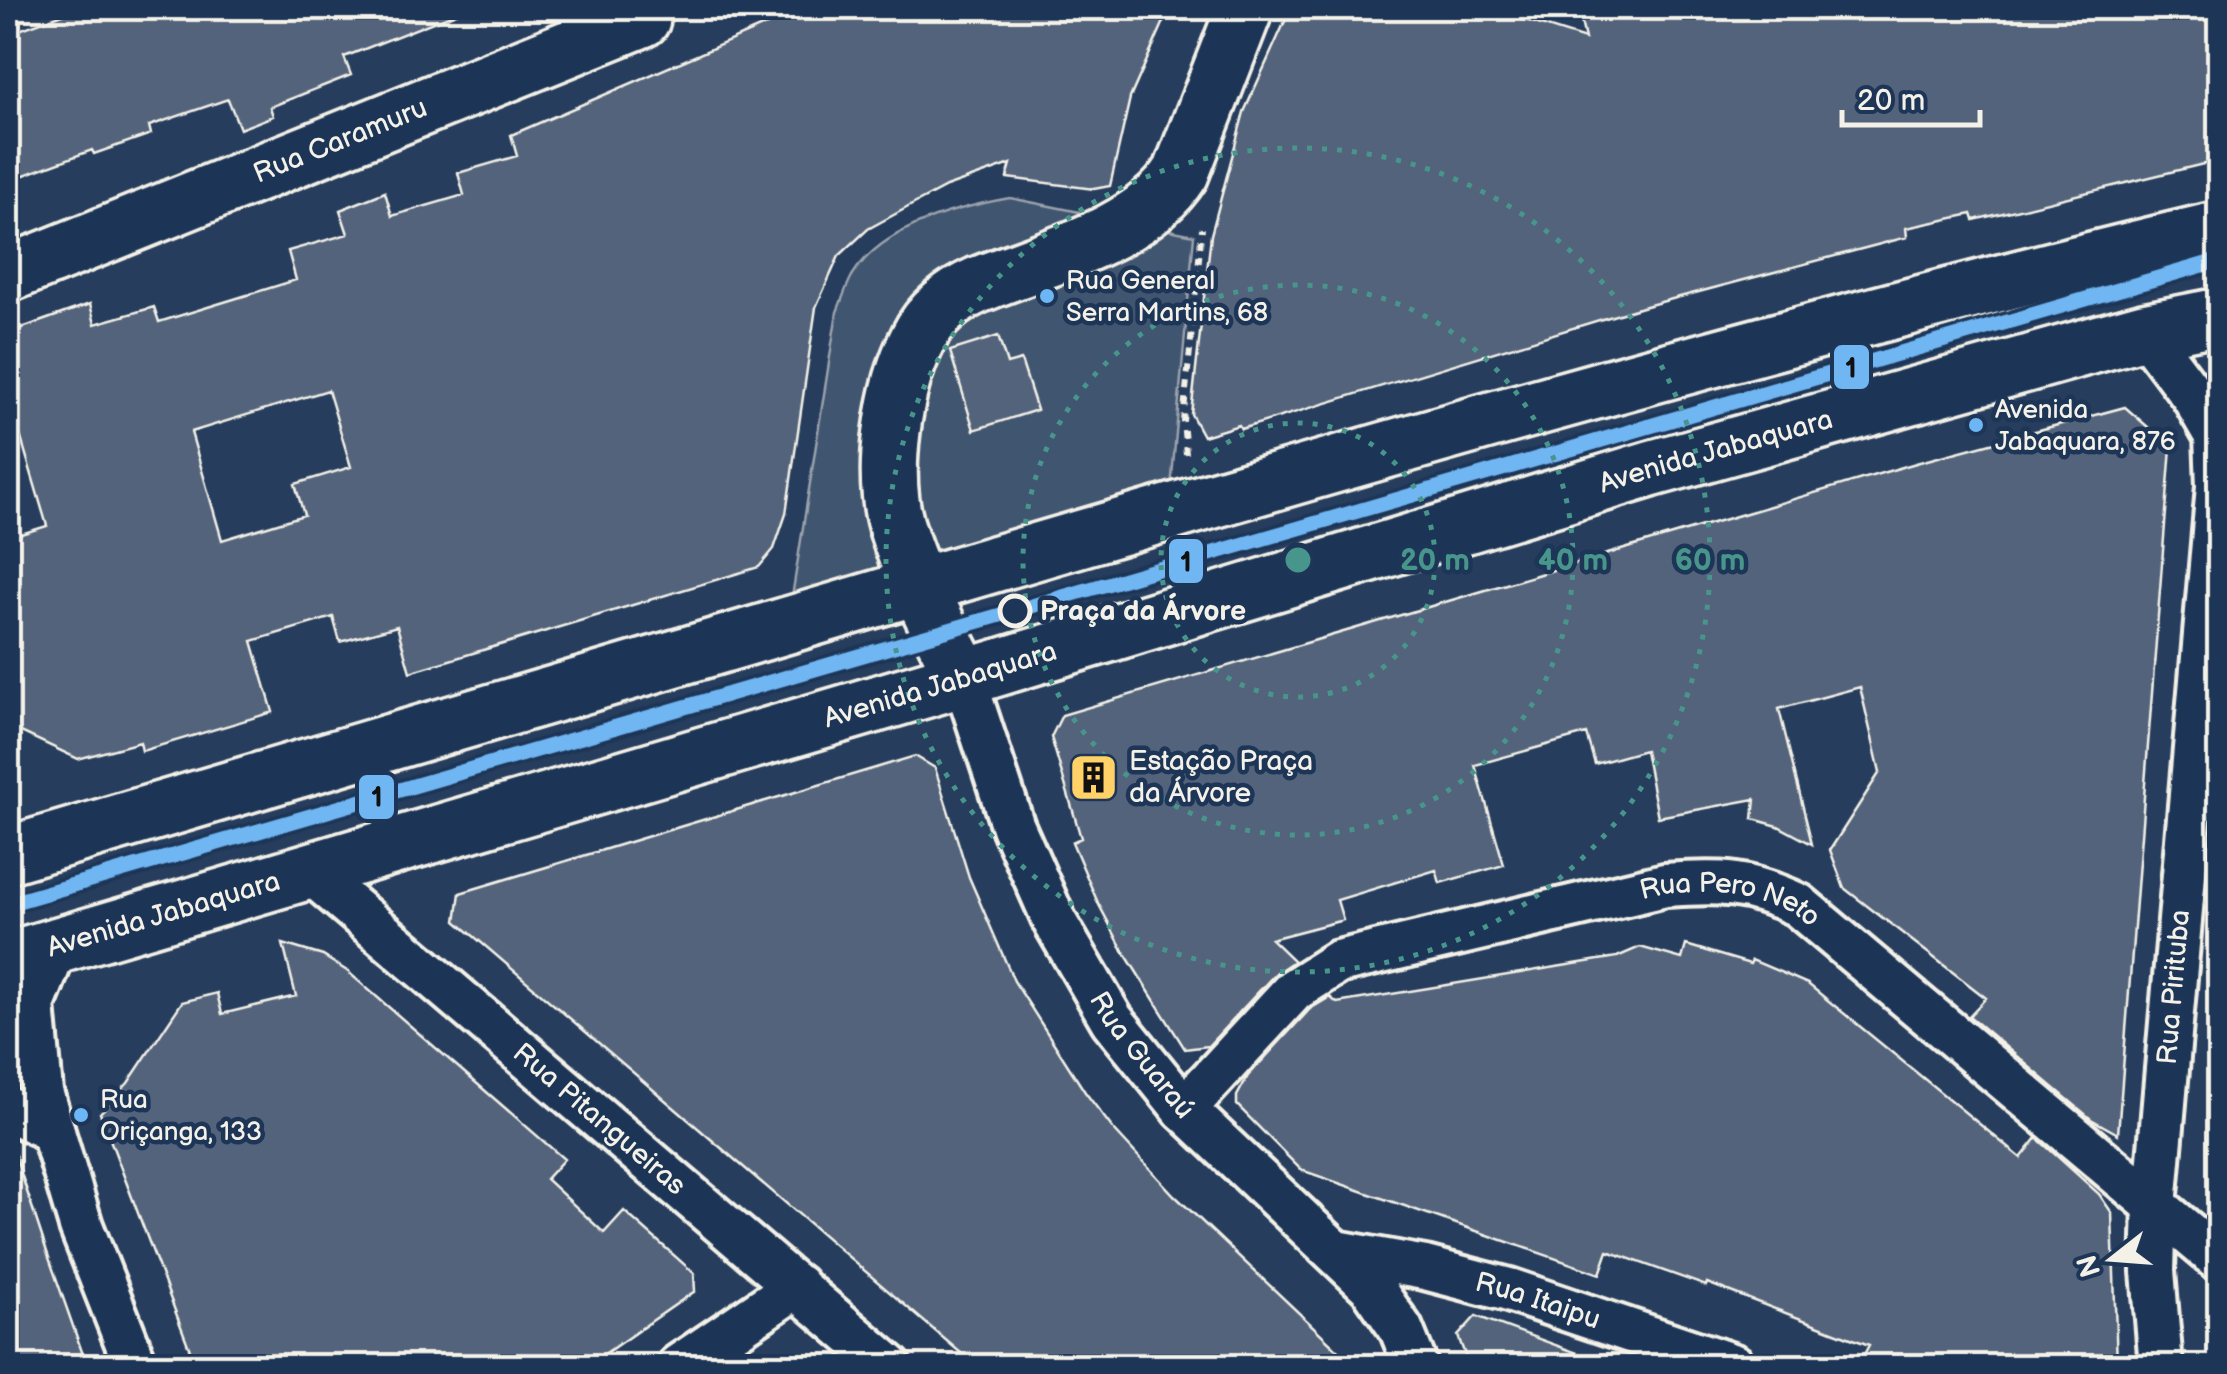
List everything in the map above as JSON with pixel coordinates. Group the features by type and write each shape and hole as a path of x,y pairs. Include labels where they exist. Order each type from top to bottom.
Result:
{"main road":[{"path":"964,678 919,586 896,523 889,472 901,390 917,340 955,296 1098,237 1138,216 1168,194 1181,173 1244,8"},
{"name":"Rua Caramuru","path":"8,274 650,11"},
{"path":"8,854 1192,505 1795,338 2066,266 2220,230"},
{"name":"Avenida Jabaquara","path":"32,952 964,678 1650,469 2144,331 2220,316"}],"street":[{"name":"Rua Pirituba","path":"2144,331 2218,435 2216,505 2155,1206 2153,1270 2162,1366"},
{"name":"Rua Guaraú","path":"964,678 1013,827 1056,922 1112,1020 1184,1109 1372,1287 1401,1329 1416,1366"},
{"name":"Rua Pitangueiras","path":"309,871 890,1366"},
{"name":"Rua Pero Neto","path":"1184,1109 1294,990 1338,962 1665,885 1744,884 1798,904 2220,1260"},
{"path":"32,952 41,1092 81,1226 136,1366"},
{"path":"8,1109 53,1131"},
{"name":"Rua Itaipu","path":"1336,1252 1425,1268 1509,1290 1734,1366"},
{"path":"679,1366 797,1286"}],"path":[{"path":"1168,194 1204,216 1183,422 1192,505"}],"shaded area":[{"name":"Praça da Árvore","path":"1010,198 1194,235 1171,488 792,597 837,312 852,276 865,259 901,232 945,213"}],"building":[{"path":"79,8 464,10 344,57 351,75 270,107 273,116 240,129 228,99 149,126 151,134 94,154 92,150 8,181 8,34"},
{"path":"806,8 1170,8 1130,98 1110,186 1094,189 1007,178 1011,164 946,187 912,205 868,229 839,256 816,307 786,514 774,549 759,567 410,672 397,626 340,642 333,617 252,641 273,712 142,751 140,742 78,759 8,726 8,538 47,526 8,394 8,333 90,304 95,324 154,307 159,322 296,280 288,251 348,234 340,210 385,192 392,216 464,195 458,173 517,156 511,135","holes":["328,390 351,467 295,484 304,515 222,540 191,432"]},
{"path":"1291,8 1487,8 1585,39 1578,8 2183,8 2185,15 2220,9 2220,160 1974,220 1972,214 1906,228 1907,237 1642,307 1241,429 1239,425 1203,436 1191,414 1211,235 1244,112"},
{"path":"998,336 1007,364 1021,360 1037,410 974,430 950,351"},
{"path":"2125,407 2171,447 2118,1134 2091,1119 1969,1016 1986,998 1844,888 1830,850 1880,772 1860,687 1779,709 1812,844 1778,826 1753,819 1755,799 1658,817 1645,750 1595,764 1586,734 1475,765 1504,865 1440,883 1436,870 1337,900 1343,920 1271,939 1294,961 1276,973 1208,1046 1185,1049 1098,903 1072,842 1081,838 1051,737 1062,715 1916,463"},
{"path":"915,756 935,768 969,877 1014,981 1085,1092 1113,1129 1174,1195 1355,1366 976,1366 456,921 460,893"},
{"path":"283,944 323,956 347,971 564,1159 546,1179 604,1233 624,1211 694,1273 695,1291 587,1366 196,1366 100,1113 128,1083 182,1002 217,993 222,1014 296,996"},
{"path":"1686,945 1750,964 1752,960 1808,984 2021,1158 2037,1138 2099,1194 2112,1213 2117,1366 1858,1366 1869,1345 1707,1283 1706,1286 1608,1251 1600,1274 1301,1170 1237,1105 1237,1096 1248,1076 1310,1009 1330,997 1337,1003 1617,957 1640,947 1682,959"},
{"path":"15,1155 87,1366 8,1366 8,1156"},
{"path":"1476,1316 1602,1362 1601,1366 1469,1366 1458,1336"}],"transit line":[{"name":"1","path":"8,904 2220,260"}],"place":[{"name":"Rua General Serra Martins, 68","path":"1047,296"},
{"name":"Avenida Jabaquara, 876","path":"1976,425"},
{"name":"Praça da Árvore","path":"1015,611"},
{"name":"Estação Praça da Árvore","path":"1094,777"},
{"name":"Rua Oriçanga, 133","path":"81,1115"}]}
